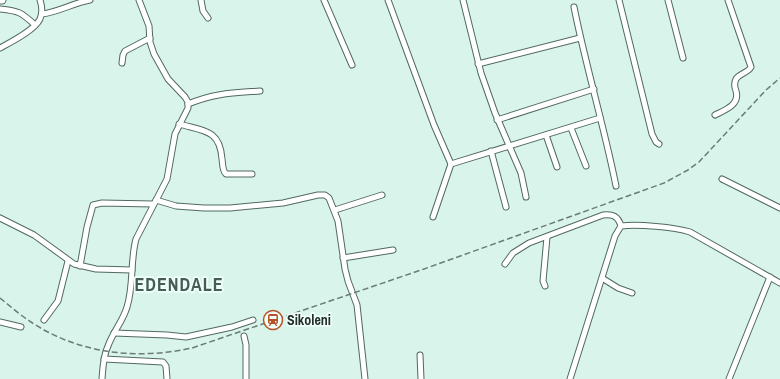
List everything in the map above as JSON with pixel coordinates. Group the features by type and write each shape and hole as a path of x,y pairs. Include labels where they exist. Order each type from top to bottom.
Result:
{"street":[{"path":"0,48 39,21 42,14 40,0"},
{"path":"42,14 51,13 79,2 90,0"},
{"path":"102,379 104,359 108,346 127,307 131,287 136,239 167,179 174,138 179,124 187,111 188,104 185,97 164,73 150,47 149,26 139,0"},
{"path":"201,0 203,11 208,18"},
{"path":"324,0 352,65"},
{"path":"388,0 434,125 451,164 433,217"},
{"path":"463,0 478,64 498,120 522,177 526,197"},
{"path":"619,0 652,134 656,142 659,144"},
{"path":"668,0 683,58"},
{"path":"715,115 730,107 734,103 736,99 734,87 735,81 738,76 750,70 751,67 728,0"},
{"path":"574,7 580,38 594,89 616,186"},
{"path":"0,9 14,10 22,13 35,25"},
{"path":"122,63 125,51 150,38"},
{"path":"478,64 580,38"},
{"path":"498,120 594,89"},
{"path":"188,104 220,94 260,91"},
{"path":"451,164 600,118"},
{"path":"179,124 209,132 215,137 221,150 223,169 226,174 252,174"},
{"path":"571,128 586,166"},
{"path":"546,135 558,167"},
{"path":"491,151 506,207"},
{"path":"722,179 780,208"},
{"path":"80,266 87,226 93,206 102,203 154,202 190,208 230,208 283,203 322,195 329,198 335,210 338,221 348,281 357,305 365,379"},
{"path":"335,210 382,195"},
{"path":"505,264 513,253 520,248 608,215 618,218 621,226"},
{"path":"0,218 34,235 68,261 80,266 96,269 132,270"},
{"path":"621,226 662,228 690,232 780,283"},
{"path":"570,379 615,236 621,226"},
{"path":"545,286 543,281 547,237"},
{"path":"343,258 393,250"},
{"path":"44,320 58,301 68,261"},
{"path":"729,379 770,277"},
{"path":"602,278 618,288 632,293"},
{"path":"114,334 167,335 186,337 232,327 253,320"},
{"path":"0,322 21,326"},
{"path":"244,336 246,345 246,379"},
{"path":"420,355 421,379"},
{"path":"104,359 162,362 166,366 167,379"}],"railway":[{"path":"0,298 27,319 49,333 89,347 109,352 150,354 192,348 424,269 664,183 688,170 699,162 766,90 780,78"}],"place":[{"name":"Sikoleni","path":"273,320"}],"district":[{"name":"EDENDALE","path":"179,284"}]}
